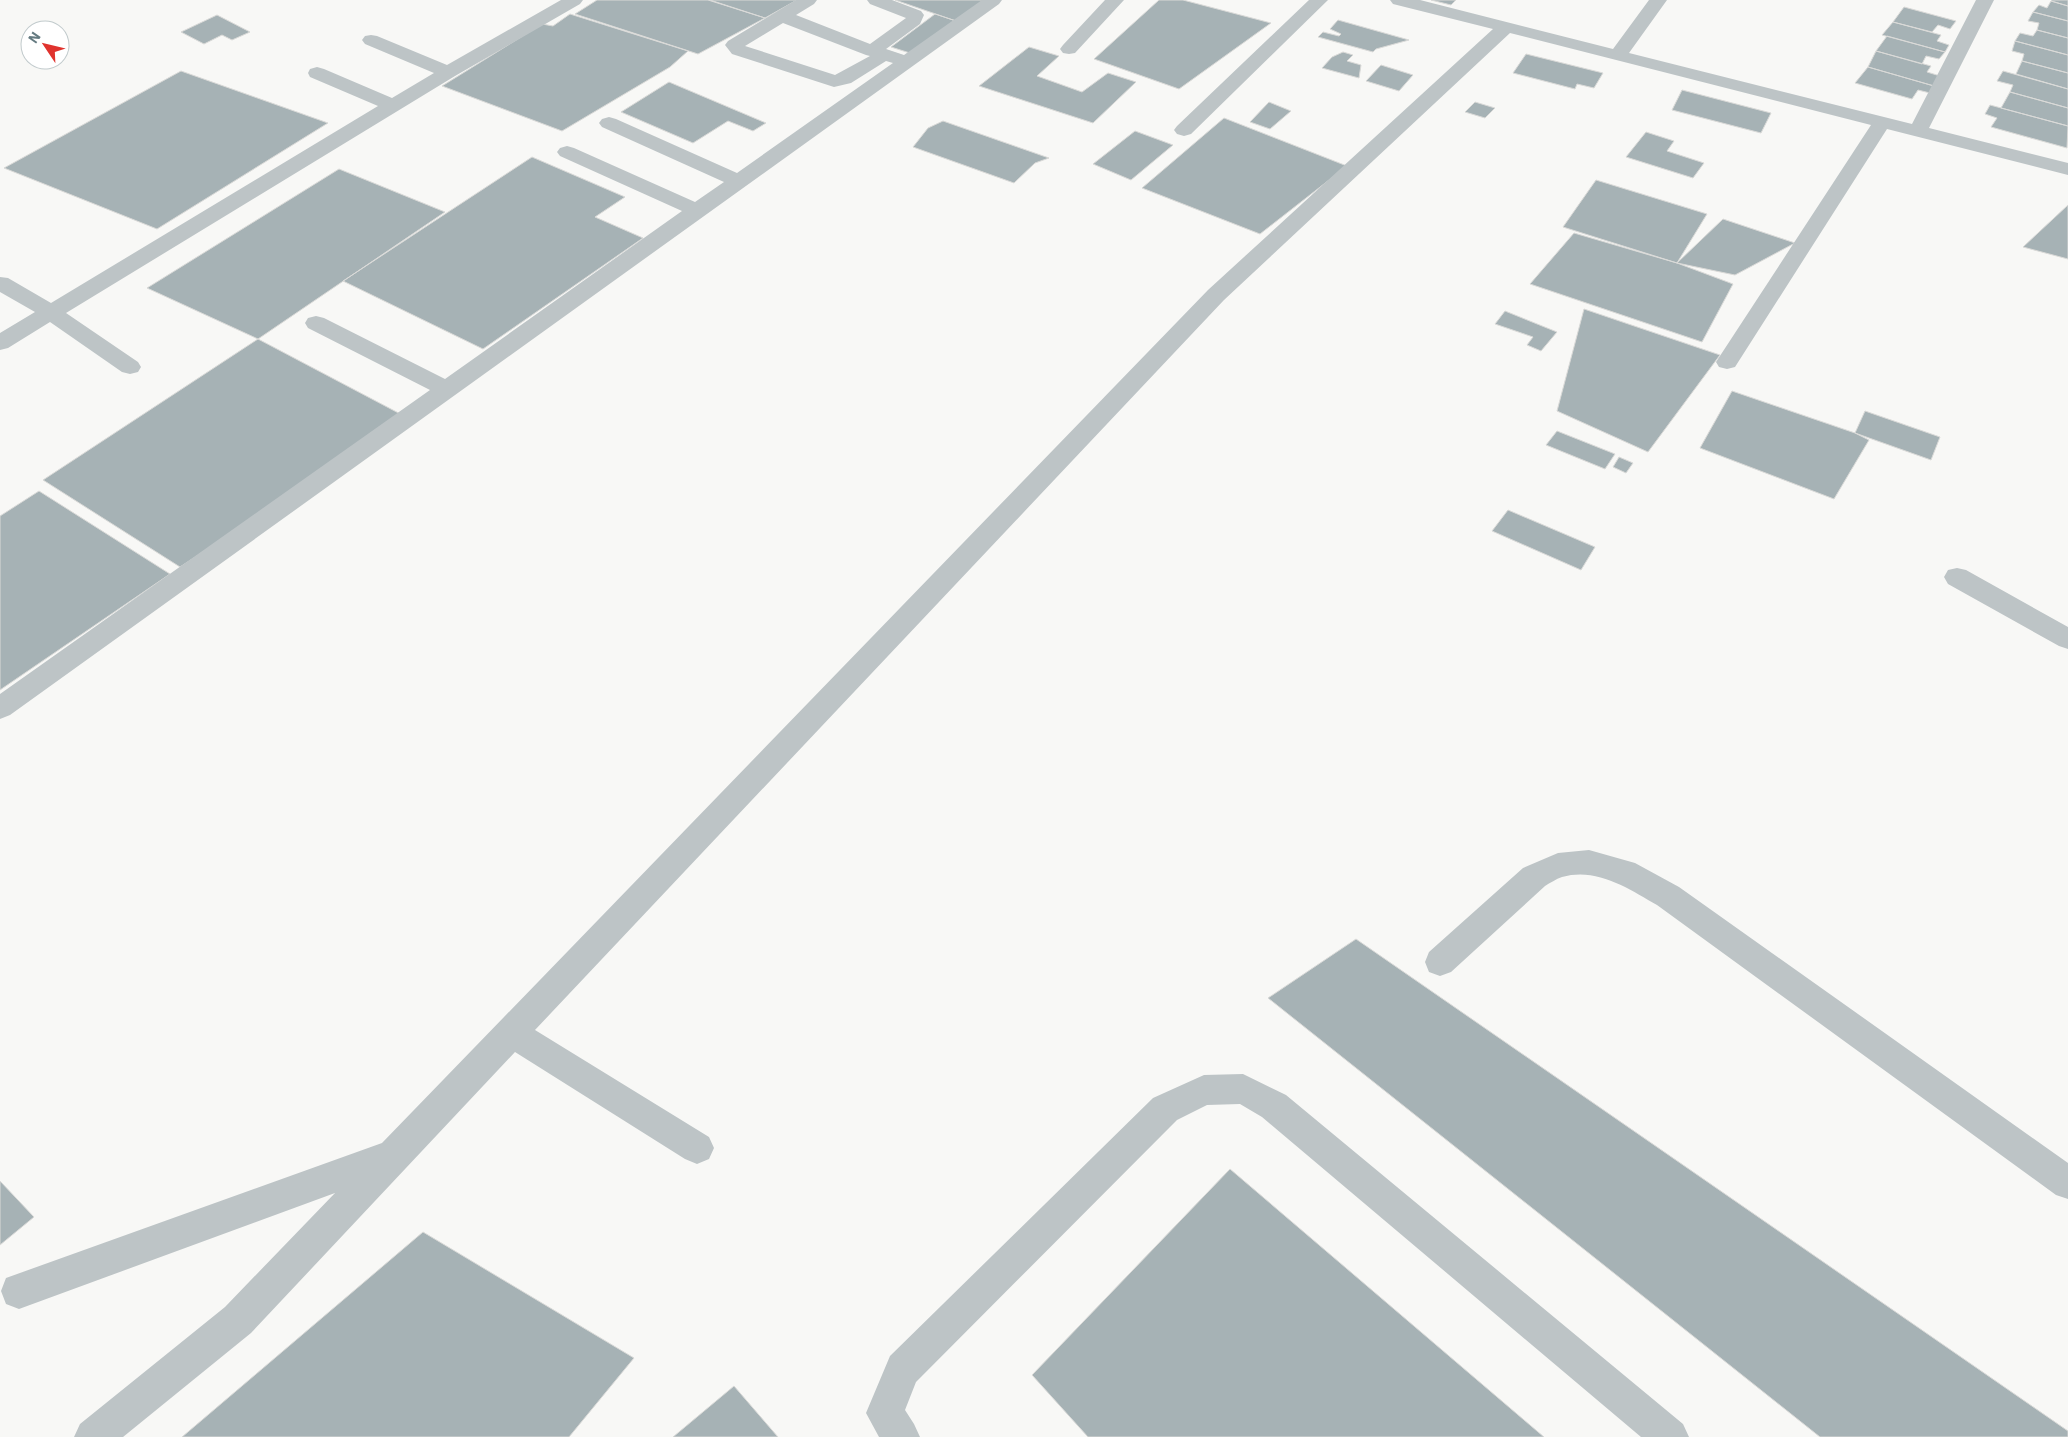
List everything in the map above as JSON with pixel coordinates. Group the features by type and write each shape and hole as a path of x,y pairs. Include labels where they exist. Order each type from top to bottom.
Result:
{"street":[{"path":"0,343 448,72 574,0"},
{"path":"808,0 734,45 738,50 834,81 844,79 878,53 914,20 915,15 876,0"},
{"path":"0,708 992,0"},
{"path":"1069,49 1115,0"},
{"path":"1184,130 1319,0"},
{"path":"1399,0 2068,169"},
{"path":"1617,56 1658,0"},
{"path":"1918,131 1985,0"},
{"path":"782,16 878,53 906,61"},
{"path":"93,1437 238,1320 392,1156 512,1033 1216,294 1505,28"},
{"path":"372,40 448,72"},
{"path":"317,73 394,106"},
{"path":"1727,362 1882,122"},
{"path":"608,123 739,181"},
{"path":"567,152 698,210"},
{"path":"0,283 52,313 130,367"},
{"path":"316,323 447,389"},
{"path":"1957,577 2068,639"},
{"path":"1440,962 1534,877 1558,865 1589,862 1625,872 1668,896 2068,1182"},
{"path":"512,1033 696,1148"},
{"path":"901,1437 885,1413 903,1369 1165,1109 1204,1090 1243,1089 1274,1106 1670,1437"},
{"path":"19,1290 392,1156"}],"building":[{"path":"597,0 708,0 765,18 698,54 575,14"},
{"path":"710,0 797,0 765,18"},
{"path":"895,0 986,0 956,21"},
{"path":"1159,0 1183,0 1271,23 1179,89 1094,59"},
{"path":"1431,0 1456,0 1451,5"},
{"path":"2068,0 2068,6 2051,1"},
{"path":"2051,1 2068,6 2068,21 2033,12 2039,5 2047,8"},
{"path":"1904,7 1956,21 1950,29 1938,25 1932,32 1893,22"},
{"path":"2033,12 2068,21 2068,38 2037,30 2039,23 2028,21"},
{"path":"570,14 688,51 670,67 562,131 442,86 542,24 553,26"},
{"path":"935,14 956,21 913,54 891,47"},
{"path":"217,15 250,32 232,40 222,35 204,44 181,32"},
{"path":"1338,20 1409,40 1376,49 1373,52 1318,37 1323,32 1339,36 1341,34 1330,29"},
{"path":"1893,22 1941,35 1937,41 1949,45 1945,52 1882,35"},
{"path":"2037,30 2068,38 2068,55 2015,41 2020,33 2033,36"},
{"path":"1887,36 1945,52 1939,59 1926,56 1922,64 1876,51"},
{"path":"2015,41 2068,55 2068,73 2022,61 2024,54 2012,51"},
{"path":"1029,47 1059,56 1037,76 1082,92 1108,73 1136,82 1093,123 979,86"},
{"path":"1876,51 1931,66 1927,72 1940,76 1934,86 1868,67"},
{"path":"1343,52 1353,55 1347,61 1361,65 1359,78 1322,68 1332,57"},
{"path":"1526,54 1603,73 1594,88 1577,84 1575,89 1513,73"},
{"path":"2022,61 2068,73 2068,89 2016,74"},
{"path":"1381,65 1413,75 1399,91 1366,81"},
{"path":"1868,67 1934,86 1930,93 1918,90 1912,99 1855,83"},
{"path":"181,71 328,123 157,229 4,168"},
{"path":"2003,71 2068,89 2068,108 2010,92 2013,85 1997,81"},
{"path":"669,82 766,123 753,131 728,121 693,143 621,112"},
{"path":"1682,90 1771,113 1761,133 1672,110"},
{"path":"2010,92 2068,108 2068,126 2001,108"},
{"path":"1269,102 1291,111 1270,129 1250,122"},
{"path":"1475,102 1495,108 1485,118 1465,112"},
{"path":"1990,105 2068,126 2067,148 1991,127 1997,118 1985,114"},
{"path":"1224,118 1347,166 1260,234 1142,188"},
{"path":"943,121 1049,158 1035,163 1014,183 913,147 928,128"},
{"path":"1135,131 1173,145 1131,180 1093,164"},
{"path":"1646,132 1674,141 1667,151 1704,163 1693,178 1626,157"},
{"path":"532,157 625,197 595,217 643,238 483,349 343,281"},
{"path":"339,169 445,212 258,339 147,288"},
{"path":"1596,180 1707,214 1677,263 1563,227"},
{"path":"2068,205 2068,259 2023,247"},
{"path":"1723,219 1795,243 1735,275 1677,263"},
{"path":"1574,233 1677,263 1733,284 1702,342 1530,284"},
{"path":"1584,309 1720,355 1648,452 1557,411"},
{"path":"1505,311 1557,332 1541,351 1527,345 1533,337 1495,324"},
{"path":"258,339 408,418 180,567 43,480"},
{"path":"1732,391 1855,433 1869,440 1834,499 1700,448"},
{"path":"1865,411 1940,437 1931,460 1855,433"},
{"path":"1557,431 1615,454 1605,469 1546,445"},
{"path":"1619,457 1633,463 1626,473 1613,467"},
{"path":"39,491 170,574 0,690 0,516"},
{"path":"1508,510 1595,547 1581,570 1492,531"},
{"path":"1356,939 2068,1431 2068,1437 1820,1437 1268,998"},
{"path":"1230,1169 1544,1437 1088,1437 1032,1375"},
{"path":"0,1181 34,1217 0,1245"},
{"path":"423,1232 634,1358 569,1437 182,1437"},
{"path":"734,1386 778,1437 673,1437"}]}
